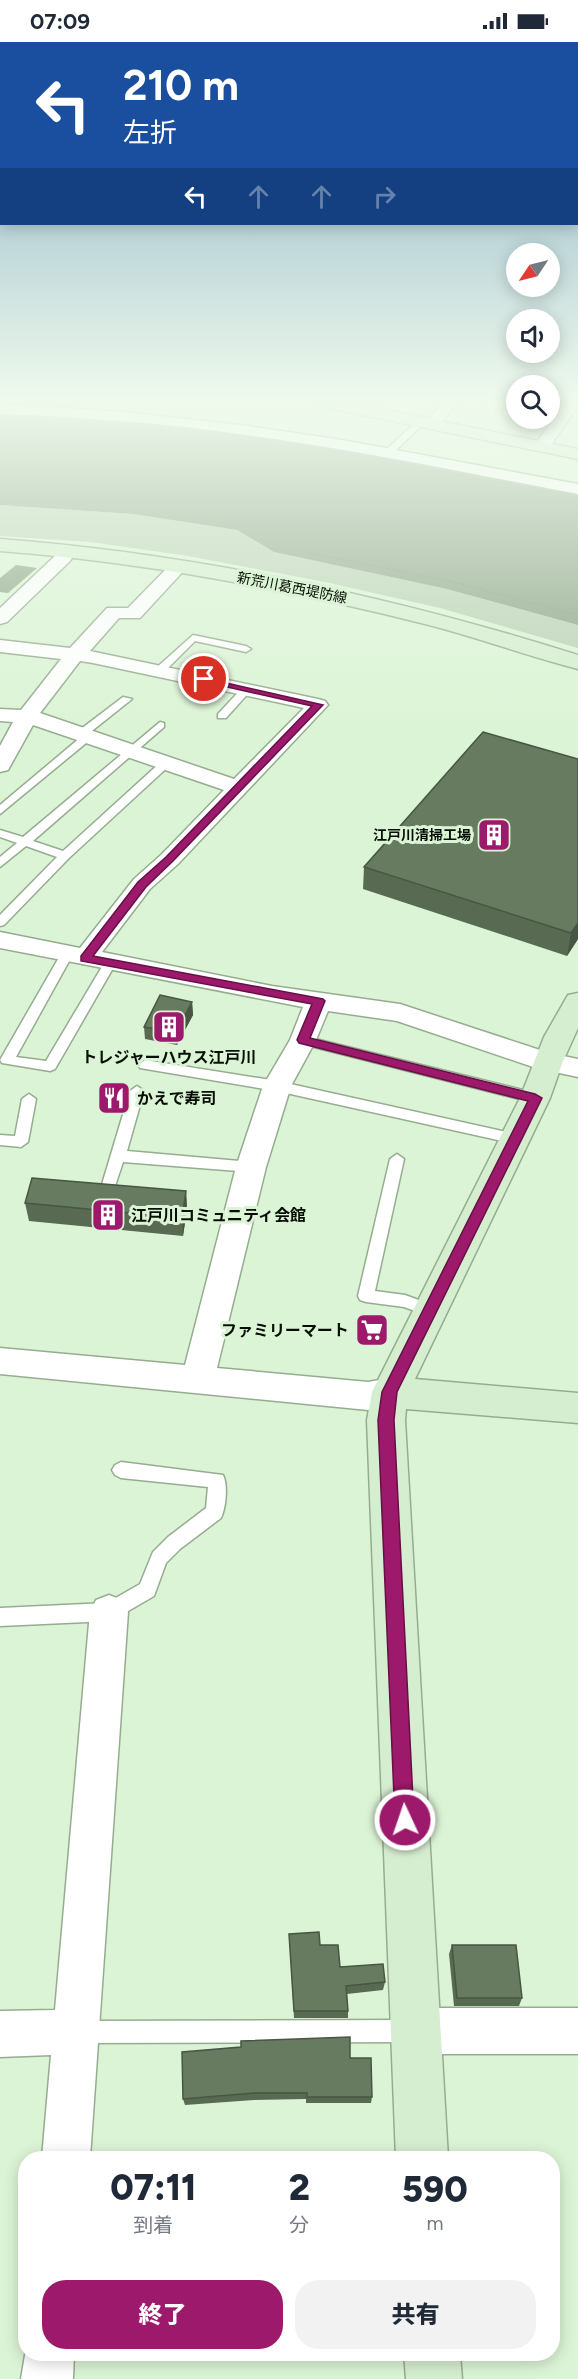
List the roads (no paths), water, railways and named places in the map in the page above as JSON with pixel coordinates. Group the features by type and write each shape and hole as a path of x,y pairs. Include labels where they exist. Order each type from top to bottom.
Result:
{"street":[{"name":"新荒川葛西堤防線","path":"0,545 102,555 179,566 403,612 472,629 578,663"},
{"path":"0,618 63,558"},
{"path":"0,765 27,716 75,655 114,612 133,614 179,566"},
{"path":"0,646 75,655 248,688 318,705 170,859 142,884 87,959"},
{"path":"0,715 27,716 238,788"},
{"path":"0,940 87,959 319,1001 400,1012 553,1076"},
{"path":"197,1381 251,1167 277,1086 303,1040 319,1001"},
{"path":"422,2151 386,1420 390,1392 429,1310 516,1139 553,1076 557,1037 578,1002"},
{"path":"0,1361 368,1396 390,1392 578,1408"},
{"path":"67,2151 109,1612"},
{"path":"415,2031 578,2031"},
{"path":"0,2034 77,2032"},
{"path":"47,2379 49,2361"},
{"path":"433,2361 434,2379"}],"lane":[{"path":"159,671 193,638 246,649"},
{"path":"222,716 248,688"},
{"path":"0,811 127,699"},
{"path":"0,863 160,724"},
{"path":"0,922 65,856 166,763"},
{"path":"0,833 65,856"},
{"path":"87,959 50,1066 7,1060 87,959"},
{"path":"303,1040 553,1076"},
{"path":"145,1065 277,1086 516,1139"},
{"path":"107,1191 137,1092"},
{"path":"0,1140 21,1142 29,1099"},
{"path":"118,1156 251,1167"},
{"path":"397,1159 366,1296 405,1301 429,1310"},
{"path":"0,1617 109,1612 147,1590 159,1558 174,1542 215,1512 217,1480 122,1470"},
{"path":"77,2032 415,2031"}],"place":[{"name":"江戸川清掃工場","path":"494,835"},
{"name":"トレジャーハウス江戸川","path":"169,1027"},
{"name":"かえで寿司","path":"114,1098"},
{"name":"江戸川コミュニティ会館","path":"108,1215"},
{"name":"ファミリーマート","path":"372,1330"}]}
